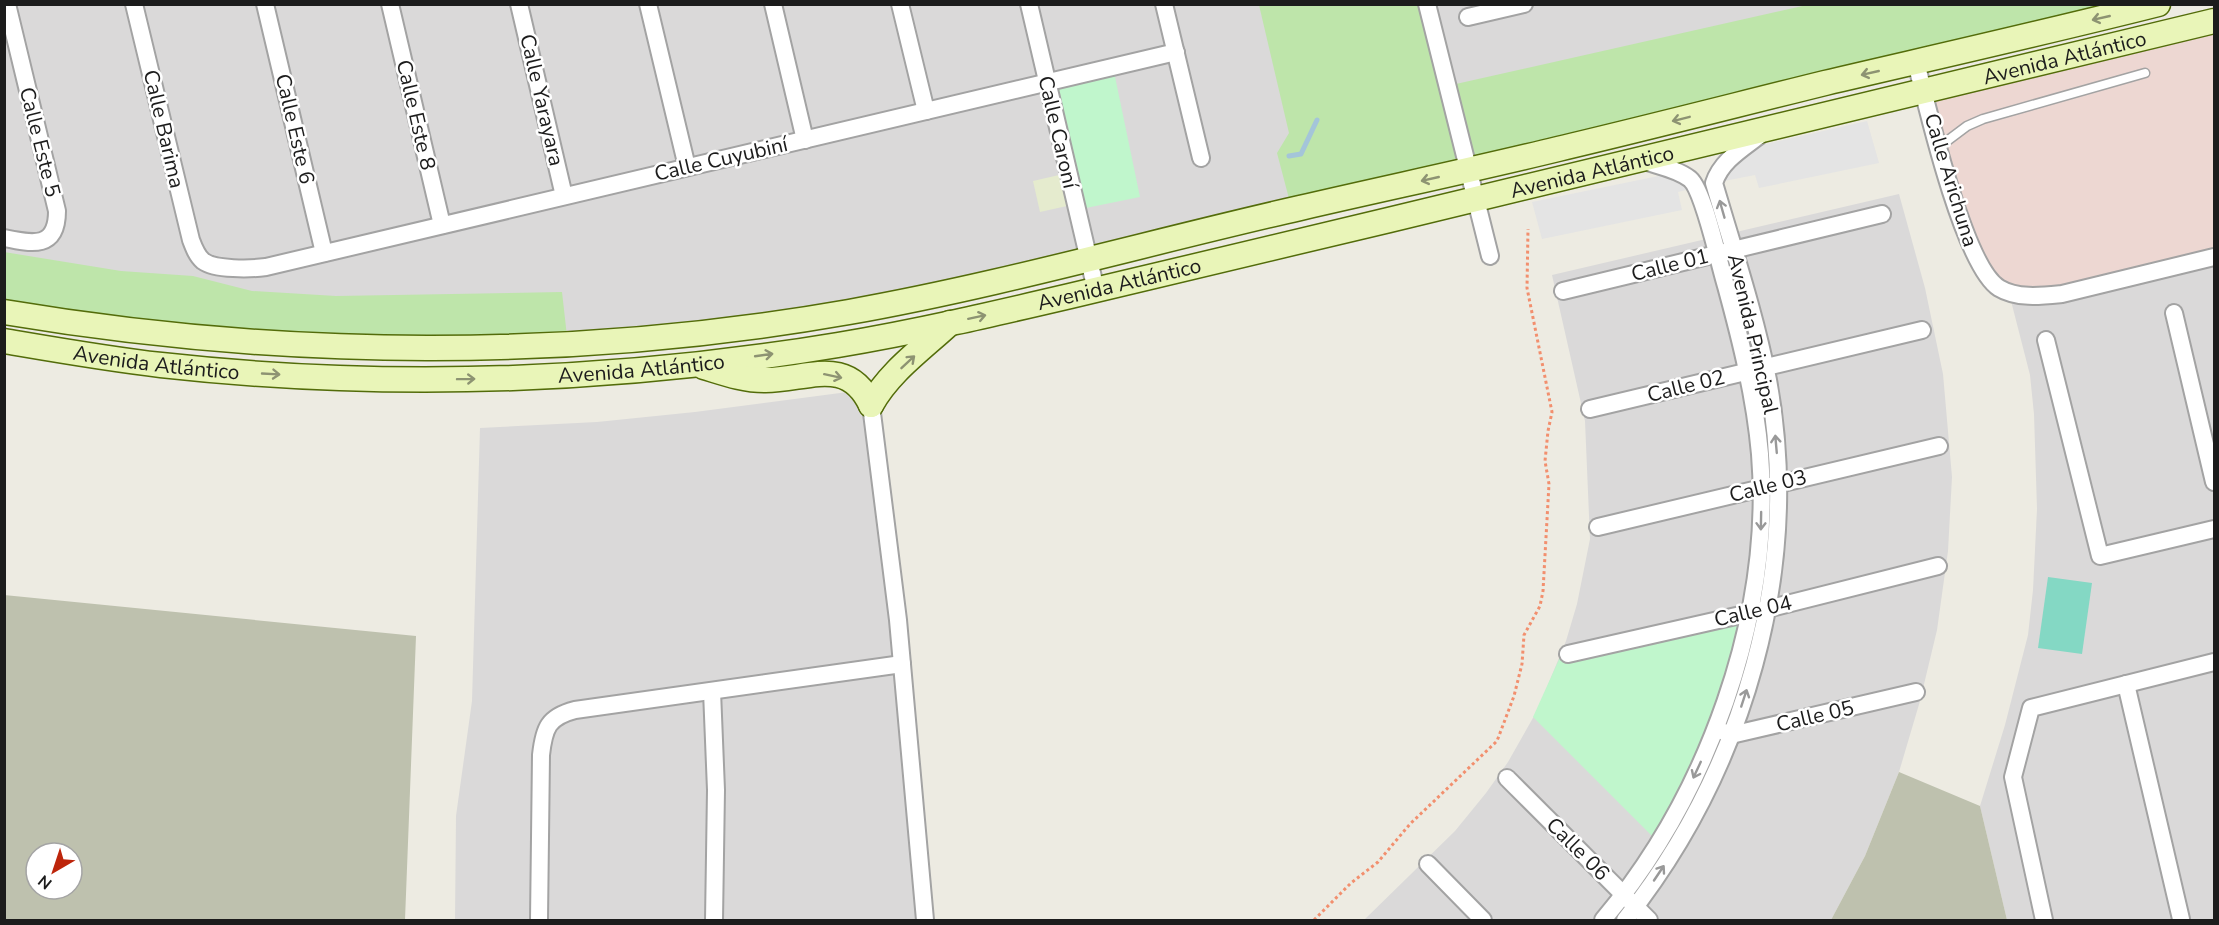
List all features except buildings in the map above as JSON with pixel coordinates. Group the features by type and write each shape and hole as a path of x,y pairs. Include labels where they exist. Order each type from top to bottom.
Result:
{"main road":[{"name":"Avenida Atlántico","path":"16,314 149,332 320,346 404,349 568,345 708,332 846,312 953,291 2158,4"},
{"name":"Avenida Atlántico","path":"13,343 167,366 326,378 454,379 567,376 693,364 836,345 950,323 1096,290 2214,21"},
{"path":"13,343 16,314"},
{"path":"871,405 879,390 890,378 950,323"},
{"path":"693,364 759,380 828,373 856,384 863,390 871,405"}],"street":[{"name":"Calle Este 5","path":"4,238 38,243 45,240 56,229 57,211 7,4"},
{"name":"Calle Barima","path":"134,4 196,253"},
{"name":"Calle Este 6","path":"265,4 324,253"},
{"name":"Calle Este 8","path":"390,4 442,225"},
{"name":"Calle Yarayara","path":"519,4 564,196"},
{"path":"648,4 687,167"},
{"path":"773,4 805,140"},
{"path":"900,4 926,111"},
{"name":"Calle Caroní","path":"1029,4 1096,290"},
{"path":"1164,4 1201,158"},
{"path":"1427,4 1474,200 1490,256"},
{"path":"1468,17 1524,4"},
{"name":"Calle Cuyubiní","path":"196,253 207,263 251,269 266,267 1176,52"},
{"name":"Calle Arichuna","path":"1916,62 1960,216 1976,259 1984,274 2001,290 2022,295 2062,294 2214,256"},
{"name":"Avenida Principal","path":"1603,921 1629,901 1688,826 1731,735 1755,664 1767,609 1777,545 1778,484 1774,428 1765,366 1714,183 1725,163 1763,131"},
{"name":"Avenida Principal","path":"1625,921 1629,901 1667,831 1715,729 1731,683 1749,613 1760,540 1759,445 1747,370 1698,187 1678,172 1641,160"},
{"name":"Calle 01","path":"1563,291 1881,214"},
{"path":"2174,313 2214,482"},
{"name":"Calle 02","path":"1590,409 1922,330"},
{"path":"2046,340 2100,556 2214,529"},
{"path":"871,405 902,664 925,921"},
{"name":"Calle 03","path":"1598,527 1939,446"},
{"name":"Calle 04","path":"1568,654 1767,609 1938,566"},
{"path":"2044,921 2013,777 2031,708 2214,662"},
{"path":"539,921 541,755 543,738 554,718 575,710 902,664"},
{"path":"2126,684 2181,919"},
{"path":"712,691 716,790 714,921"},
{"name":"Calle 05","path":"1731,735 1916,692"},
{"path":"1715,729 1731,735"},
{"name":"Calle 06","path":"1507,778 1649,921"},
{"path":"1428,864 1483,921"}],"lane":[{"path":"1939,147 1967,126 1983,119 2145,73"}],"path":[{"path":"1314,921 1351,883 1378,862 1410,824 1497,741 1514,696 1522,664 1524,634 1540,606 1543,591 1549,484 1545,461 1552,412 1527,288 1528,229"}],"shaded area":[{"path":"4,5 2158,5 1153,243 637,340 5,312"},
{"path":"2214,21 2214,257 2022,295 1984,274 1923,92"},
{"path":"1867,121 1879,163 1759,188 1755,175 1714,183 1740,150"},
{"path":"1678,172 1698,187 1678,192 1682,210 1542,239 1532,202"},
{"path":"1059,175 1067,206 1040,212 1033,181"},
{"path":"1899,194 1925,288 1943,374 1952,477 1948,551 1937,630 1920,701 1899,772 1865,856 1831,920 1364,920 1455,831 1508,762 1538,709 1566,641 1577,604 1590,539 1585,421 1552,275"},
{"path":"2214,257 2214,920 2007,920 1980,806 2005,725 2028,635 2037,509 2034,414 2030,375 2009,293"},
{"path":"863,390 925,920 455,920 456,816 472,701 480,428 597,422"},
{"path":"2048,577 2092,583 2082,654 2038,648"},
{"path":"4,595 416,636 405,920 5,920"},
{"path":"1899,772 1980,806 2007,920 1831,920 1865,856"}],"green space":[{"path":"1259,5 1427,5 1447,86 1807,5 2158,5 1292,210 1277,153 1289,133"},
{"path":"1113,67 1140,197 1076,210 1047,84"},
{"path":"4,252 121,271 193,276 252,291 336,296 562,292 568,345 490,348 5,312"},
{"path":"1749,613 1743,640 1659,843 1533,717 1561,655"}],"waterway":[{"path":"1289,156 1301,154 1317,120"}]}
